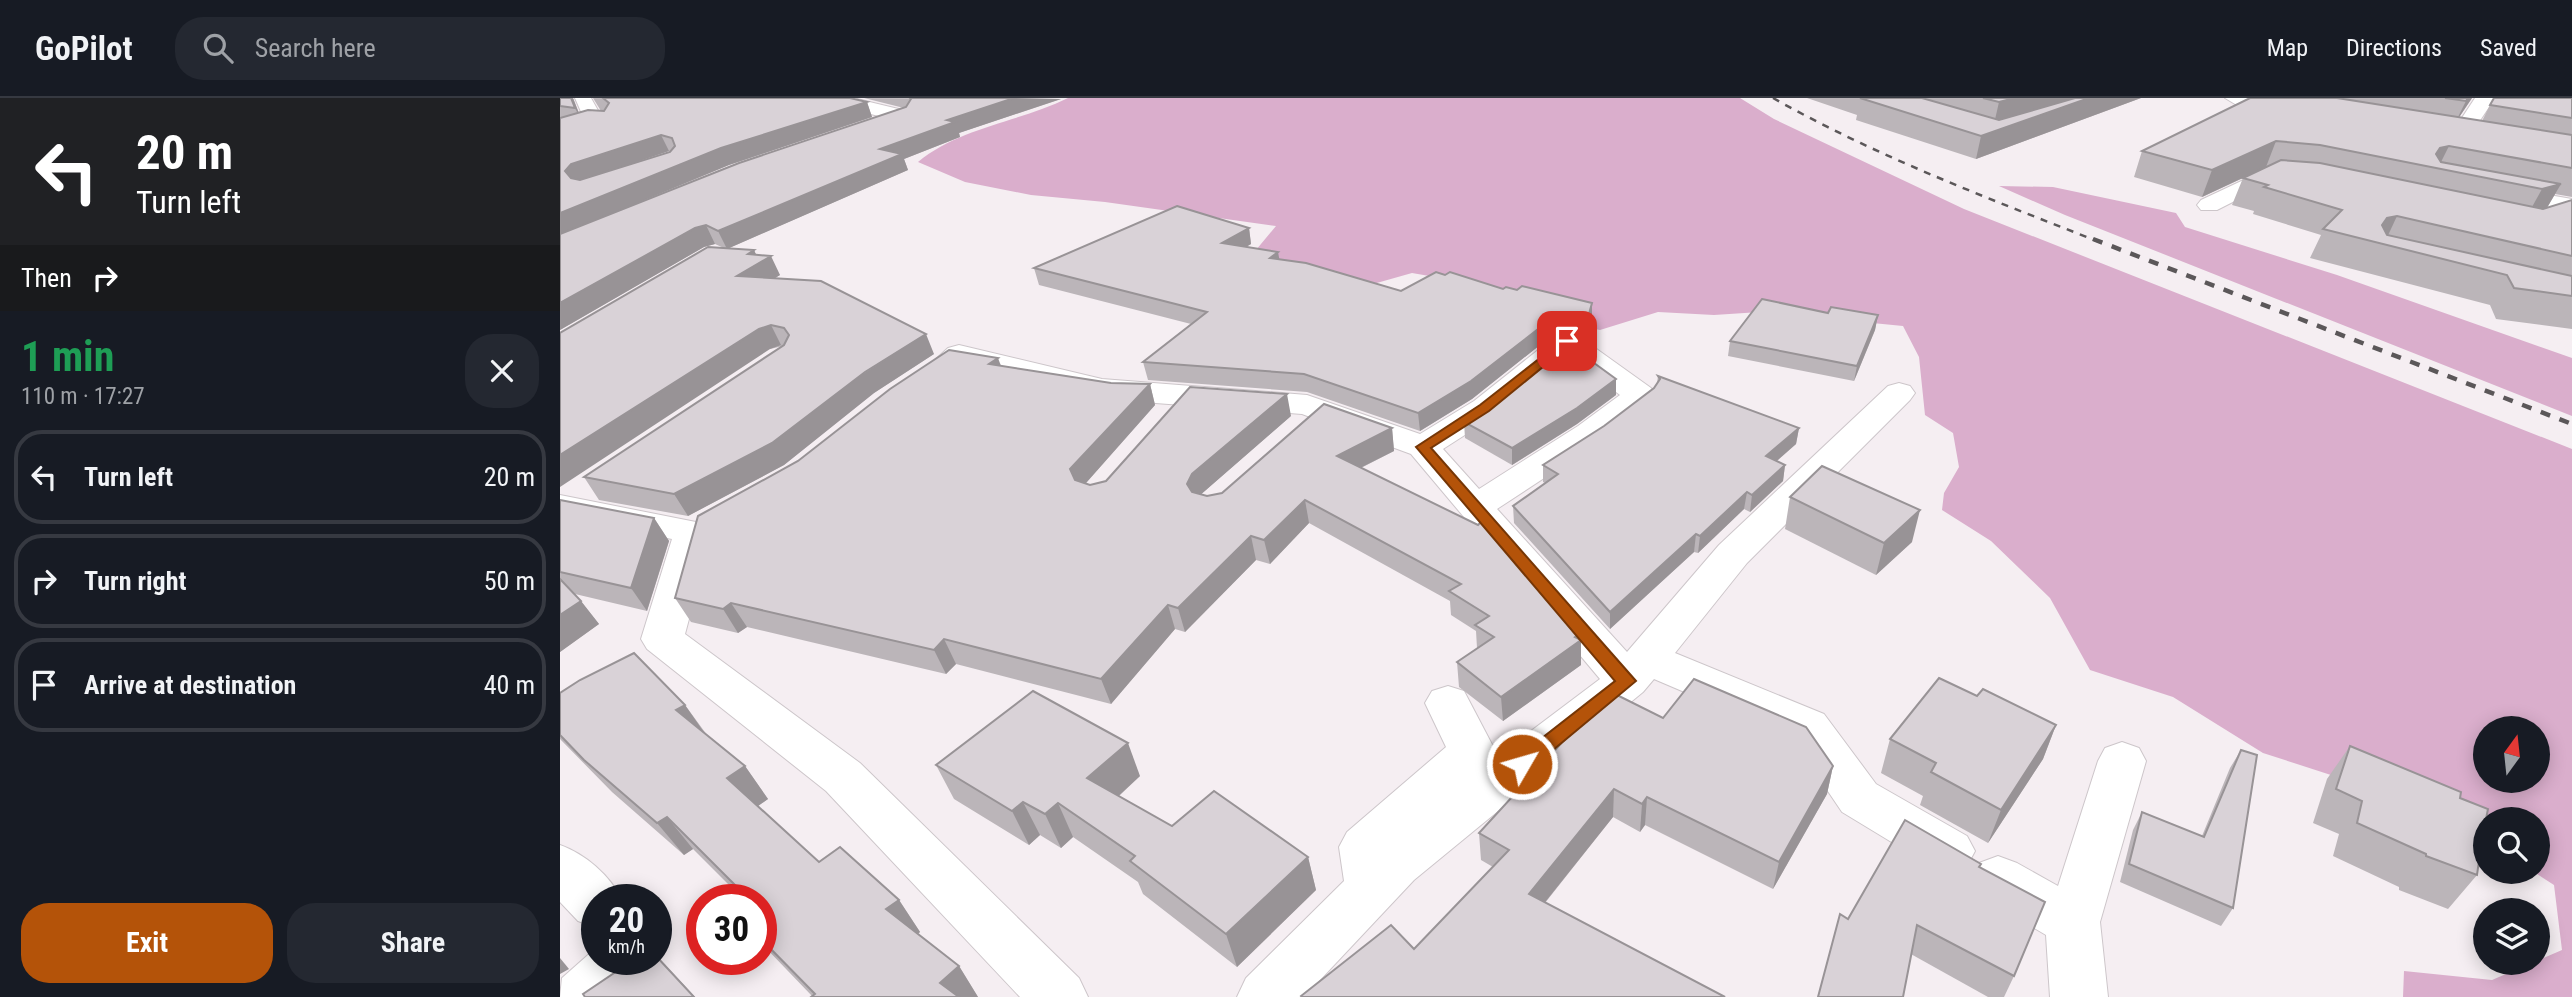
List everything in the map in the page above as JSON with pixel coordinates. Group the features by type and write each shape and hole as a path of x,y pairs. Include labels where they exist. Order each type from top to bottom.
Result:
{"street":[{"path":"2235,98 2308,106"},
{"path":"2485,98 2453,134 2485,140"},
{"path":"560,105 587,99 593,118 605,120"},
{"path":"826,108 861,106 914,118 853,134"},
{"path":"2209,205 2267,176 2309,180"},
{"path":"2481,189 2572,206"},
{"path":"2539,223 2572,214"},
{"path":"1423,447 1485,408 1567,341 1640,395 1590,433 1476,506"},
{"path":"928,374 958,354 1102,389 1307,405 1423,447 1476,506 1636,670 1808,726 1859,799 2073,922"},
{"path":"1266,997 1396,864 1636,670 1733,554 1899,393"},
{"path":"1159,425 1185,396"},
{"path":"1293,436 1322,410"},
{"path":"571,499 705,526 654,656 844,777 1059,997"},
{"path":"1372,888 1365,846 1472,752 1448,702"},
{"path":"2080,997 2073,922 2122,761"},
{"path":"560,867 581,888"},
{"path":"582,997 606,975"}],"shaded area":[{"path":"1068,98 1740,98 1774,119 1964,209 2572,449 2572,997 2403,997 2404,971 2492,980 2504,975 2550,975 2550,955 2562,950 2554,885 2550,882 2550,807 2473,807 2473,832 2439,810 2263,753 2173,697 2090,670 2050,598 1991,541 1942,510 1944,493 1959,467 1953,433 1925,415 1919,357 1903,326 1760,312 1714,315 1658,312 1600,330 1576,325 1559,306 1493,287 1412,273 1359,288 1251,256 1276,226 1105,202 1031,195 965,182 918,162 935,150 971,133"},
{"path":"1999,186 2053,187 2176,213 2185,227 2337,275 2572,358 2572,416 2065,215"}],"building":[{"path":"560,98 571,98 575,108 560,106"},
{"path":"603,98 850,98 867,102 721,148 560,213 560,118 588,110 604,111 609,103","holes":["661,135 672,138 675,146 670,152 580,180 571,178 565,171 571,164"]},
{"path":"910,98 1014,98 947,120 955,122 880,149 902,154 718,231 706,225 695,228 560,303 560,234 739,163 906,107"},
{"path":"1860,98 1922,98 1999,120 2075,98 2089,98 1981,136"},
{"path":"1983,98 2015,98 1999,102"},
{"path":"2250,98 2337,98 2572,135 2572,168 2449,146 2440,148 2436,154 2441,162 2561,184 2542,189 2320,145 2276,141 2212,170 2142,151"},
{"path":"2445,98 2468,98 2466,101"},
{"path":"2494,98 2572,98 2572,118 2490,105"},
{"path":"2281,160 2320,163 2543,209 2572,200 2572,256 2397,216 2387,218 2382,225 2387,235 2572,276 2572,296 2514,288 2507,275 2323,229 2342,210 2264,187 2268,185 2243,178"},
{"path":"1177,206 1249,228 1222,243 1278,252 1270,258 1306,263 1401,291 1436,272 1445,275 1450,272 1503,289 1506,287 1517,290 1522,286 1592,303 1587,321 1568,312 1555,316 1471,381 1418,413 1304,374 1143,362 1207,312 1034,268"},
{"path":"708,247 754,250 748,254 771,256 737,276 821,281 926,334 865,372 772,443 674,494 584,477 784,345 789,335 784,328 771,325 759,329 560,455 560,333"},
{"path":"1762,299 1828,313 1831,307 1878,315 1857,366 1730,341"},
{"path":"1568,344 1616,379 1577,408 1512,448 1464,422 1497,401"},
{"path":"949,350 998,358 989,364 1111,383 1150,384 1070,469 1075,480 1090,485 1106,481 1190,387 1287,394 1192,474 1187,484 1192,492 1207,496 1222,493 1324,404 1392,428 1337,456 1478,525 1482,521 1579,634 1575,637 1581,640 1501,697 1457,662 1494,637 1475,625 1489,616 1449,591 1461,584 1305,500 1264,540 1251,536 1178,608 1168,605 1101,679 944,639 934,650 731,603 723,609 675,598 698,516 798,461 890,389"},
{"path":"1658,376 1799,428 1766,456 1785,465 1752,495 1747,492 1700,536 1696,534 1610,612 1513,506 1558,474 1543,465 1604,426 1654,388 1660,379"},
{"path":"1822,466 1920,510 1884,543 1790,497"},
{"path":"560,500 654,518 631,588 560,572"},
{"path":"560,579 581,601 560,615"},
{"path":"634,653 685,705 676,710 745,766 727,778 819,862 840,847 899,900 886,909 959,966 940,983 959,997 811,997 815,994 777,955 777,884 734,884 667,817 657,823 584,760 560,735 560,693"},
{"path":"1939,678 1977,696 1983,689 2056,725 2001,810 1931,772 1936,763 1890,739"},
{"path":"1694,679 1806,727 1833,766 1779,862 1647,797 1642,804 1614,789 1529,894 1725,997 1301,996 1391,925 1414,949 1509,850 1479,833 1589,713 1613,693 1663,718"},
{"path":"1033,691 1128,743 1087,778 1172,826 1214,791 1308,857 1226,934 1130,861 1135,856 1058,803 1045,814 1023,802 1012,811 936,765"},
{"path":"2350,746 2461,792 2460,798 2483,807 2473,807 2473,874 2426,856 2357,823 2362,801 2336,789"},
{"path":"2241,750 2257,755 2233,908 2129,864 2142,812 2204,837"},
{"path":"1905,820 1981,864 1979,867 2045,902 2014,976 1917,925 1903,997 1818,997 1840,914 1848,919"},
{"path":"672,973 694,997 585,997 583,994 611,975"}],"railway":[{"path":"1773,98 1892,157 2097,241"},
{"path":"2093,239 2572,424"}],"route":[{"path":"1522,764 1627,681 1423,447 1485,408 1567,341"}]}
